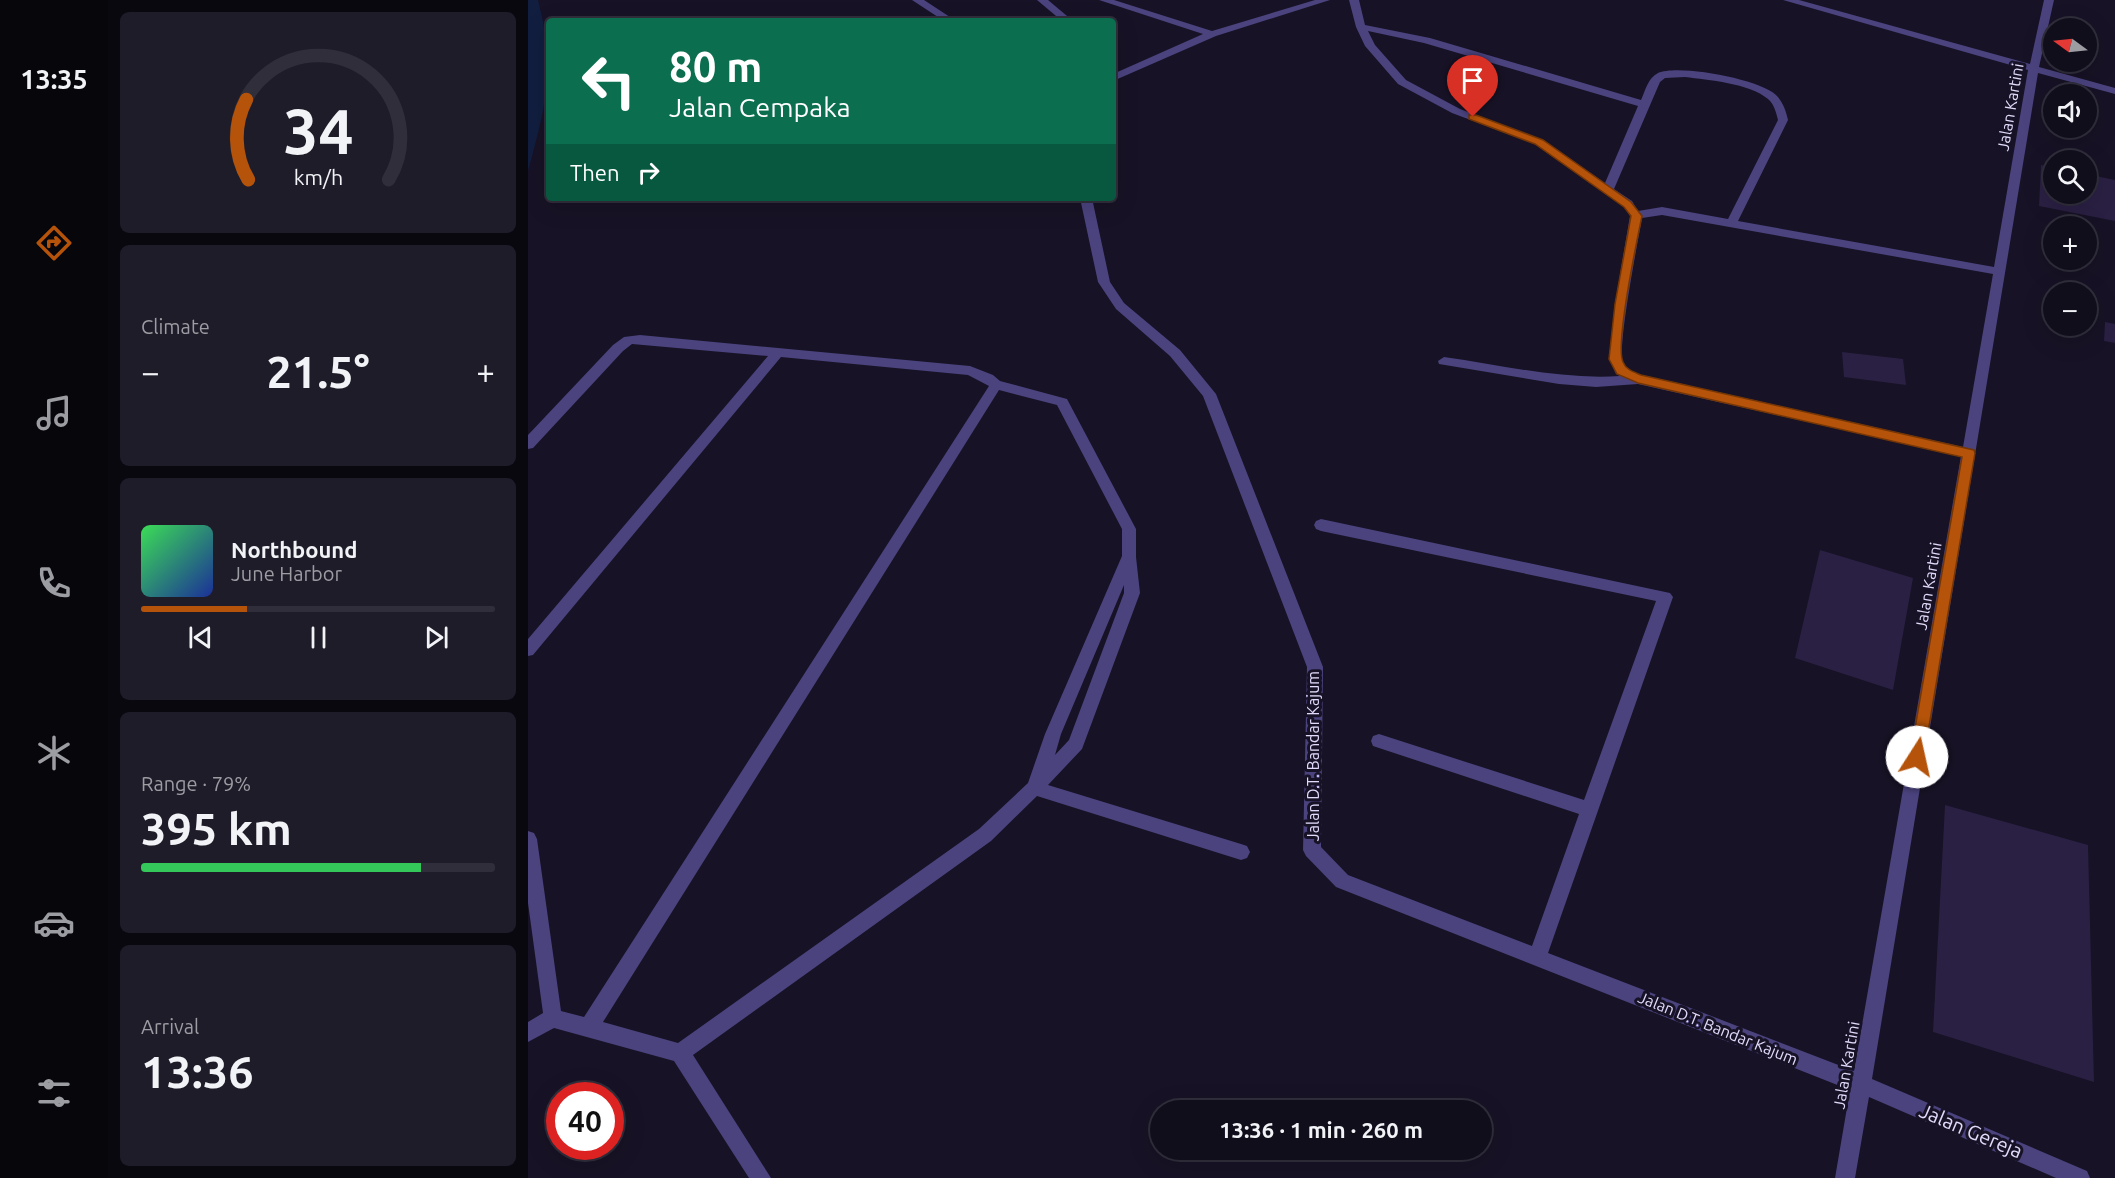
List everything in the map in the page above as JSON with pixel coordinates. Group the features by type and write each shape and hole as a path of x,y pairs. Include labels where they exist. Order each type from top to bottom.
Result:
{"street":[{"path":"917,0 946,18"},
{"path":"1042,0 1064,18"},
{"path":"1104,0 1212,34"},
{"path":"1116,77 1212,34 1325,0"},
{"path":"1354,0 1361,27 1370,46 1402,82 1456,111 1539,142 1628,204 1636,216 1620,304 1615,359 1621,371 1638,379 1969,453"},
{"path":"1788,0 2115,91"},
{"name":"Jalan Kartini","path":"1845,1178 2034,68 2049,0"},
{"path":"1361,27 1426,40 1645,105"},
{"path":"1607,191 1655,80 1663,75 1680,73 1753,87 1770,94 1779,106 1783,120 1731,224"},
{"name":"Jalan D.T. Bandar Kajum","path":"1087,201 1104,282 1120,306 1175,353 1209,394 1316,667 1312,850 1342,881 1861,1084"},
{"path":"1636,216 1646,212 1662,211 2001,272"},
{"path":"528,444 618,348 629,340 640,339 970,371 988,378 996,385 1062,402 1129,529 1132,593 1076,744 985,835 680,1053"},
{"path":"528,650 778,352"},
{"path":"1444,361 1559,380 1596,382 1638,379"},
{"path":"588,1028 996,385"},
{"path":"1321,525 1665,597 1538,957"},
{"path":"1034,788 1053,734 1129,556"},
{"path":"1379,741 1590,810"},
{"path":"1034,788 1241,852"},
{"path":"528,839 553,1018"},
{"path":"528,1033 553,1018 680,1053 761,1178"},
{"name":"Jalan Gereja","path":"1861,1084 2080,1178"}],"water":[{"path":"528,0 538,0 546,40 546,86 540,126 528,171"}],"building":[{"path":"2041,165 2043,165 2043,204 2097,204 2097,176 2115,180 2115,221 2039,206"},
{"path":"2105,322 2115,324 2115,343 2104,341"},
{"path":"1842,352 1903,359 1906,385 1844,377"},
{"path":"1820,550 1913,578 1893,690 1795,658"},
{"path":"1945,805 2088,845 2094,1082 1933,1032"}],"route":[{"path":"1473,117 1539,142 1565,159 1597,185 1628,204 1636,216 1620,304 1615,359 1621,371 1638,379 1969,453 1917,757"}]}
